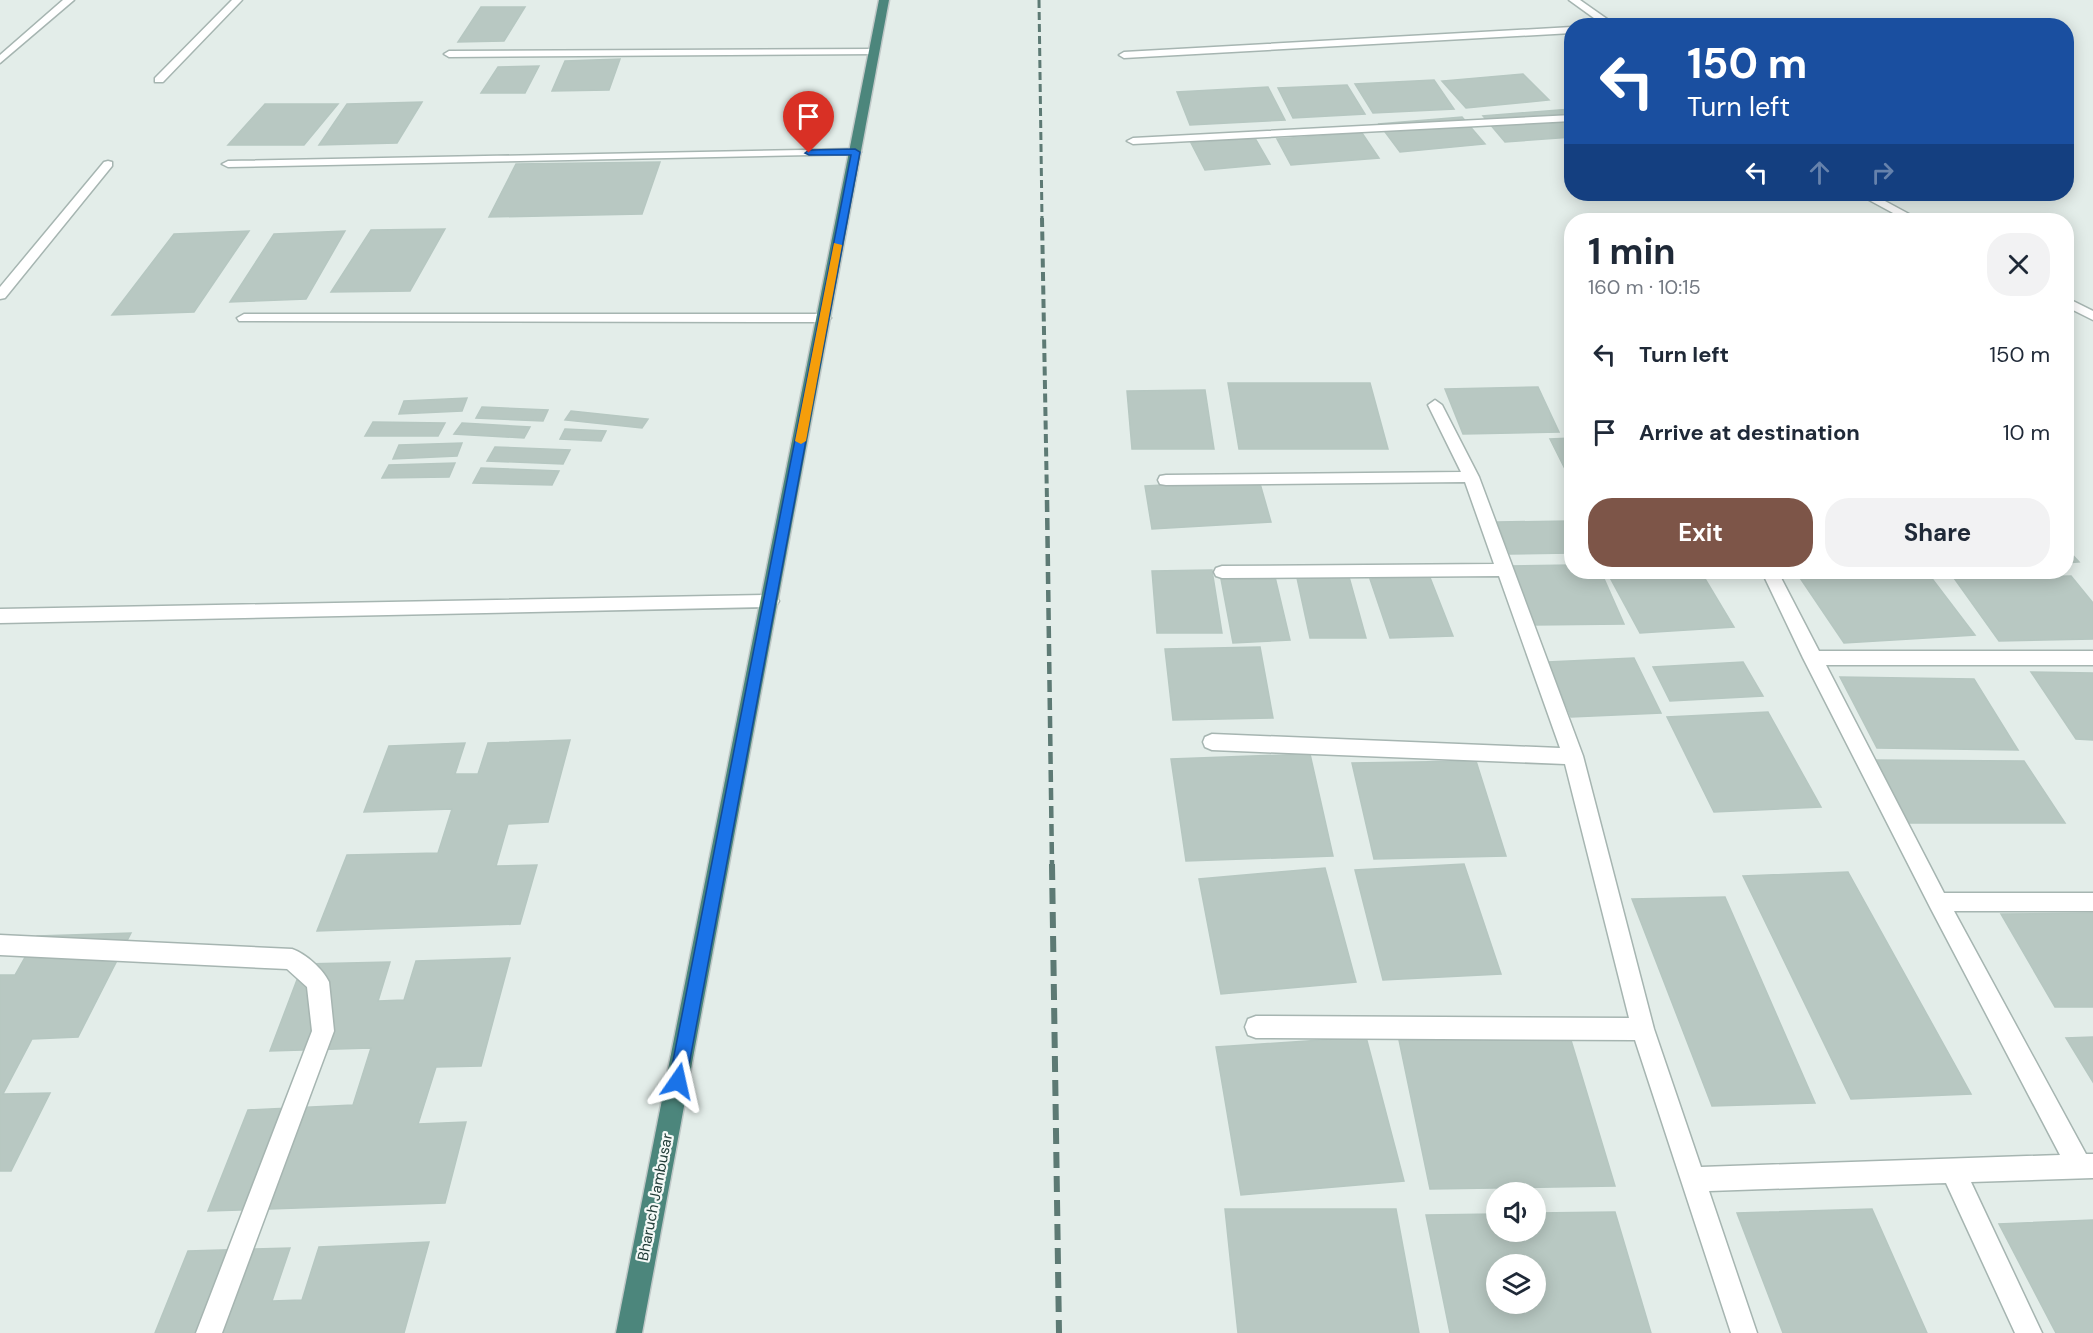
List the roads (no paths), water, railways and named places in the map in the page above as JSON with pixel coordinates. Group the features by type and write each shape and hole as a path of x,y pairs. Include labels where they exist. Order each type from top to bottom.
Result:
{"highway":[{"name":"Bharuch Jambusar","path":"629,1333 884,0"}],"street":[{"path":"0,60 69,0"},
{"path":"159,80 237,0"},
{"path":"1574,0 1600,18"},
{"path":"1125,55 1564,30"},
{"path":"449,54 874,52"},
{"path":"1133,141 1564,118"},
{"path":"228,164 855,152"},
{"path":"0,295 108,164"},
{"path":"1877,201 1901,213"},
{"path":"2074,306 2093,316"},
{"path":"244,318 824,318"},
{"path":"1435,405 1471,477 1573,756 1643,1029 1744,1333"},
{"path":"1166,480 1471,477"},
{"path":"1222,572 1506,570"},
{"path":"1694,1179 2086,1166 1938,902 1773,579"},
{"path":"0,616 770,601"},
{"path":"1812,658 2093,658"},
{"path":"1212,742 1573,756"},
{"path":"1938,902 2093,902"},
{"path":"0,945 292,959 318,982 323,1031 209,1333"},
{"path":"1256,1028 1643,1029"},
{"path":"1953,1170 2029,1333"}],"railway":[{"path":"1039,0 1042,220"},
{"path":"1042,218 1047,502"},
{"path":"1047,500 1052,865"},
{"path":"1052,864 1059,1333"}]}
